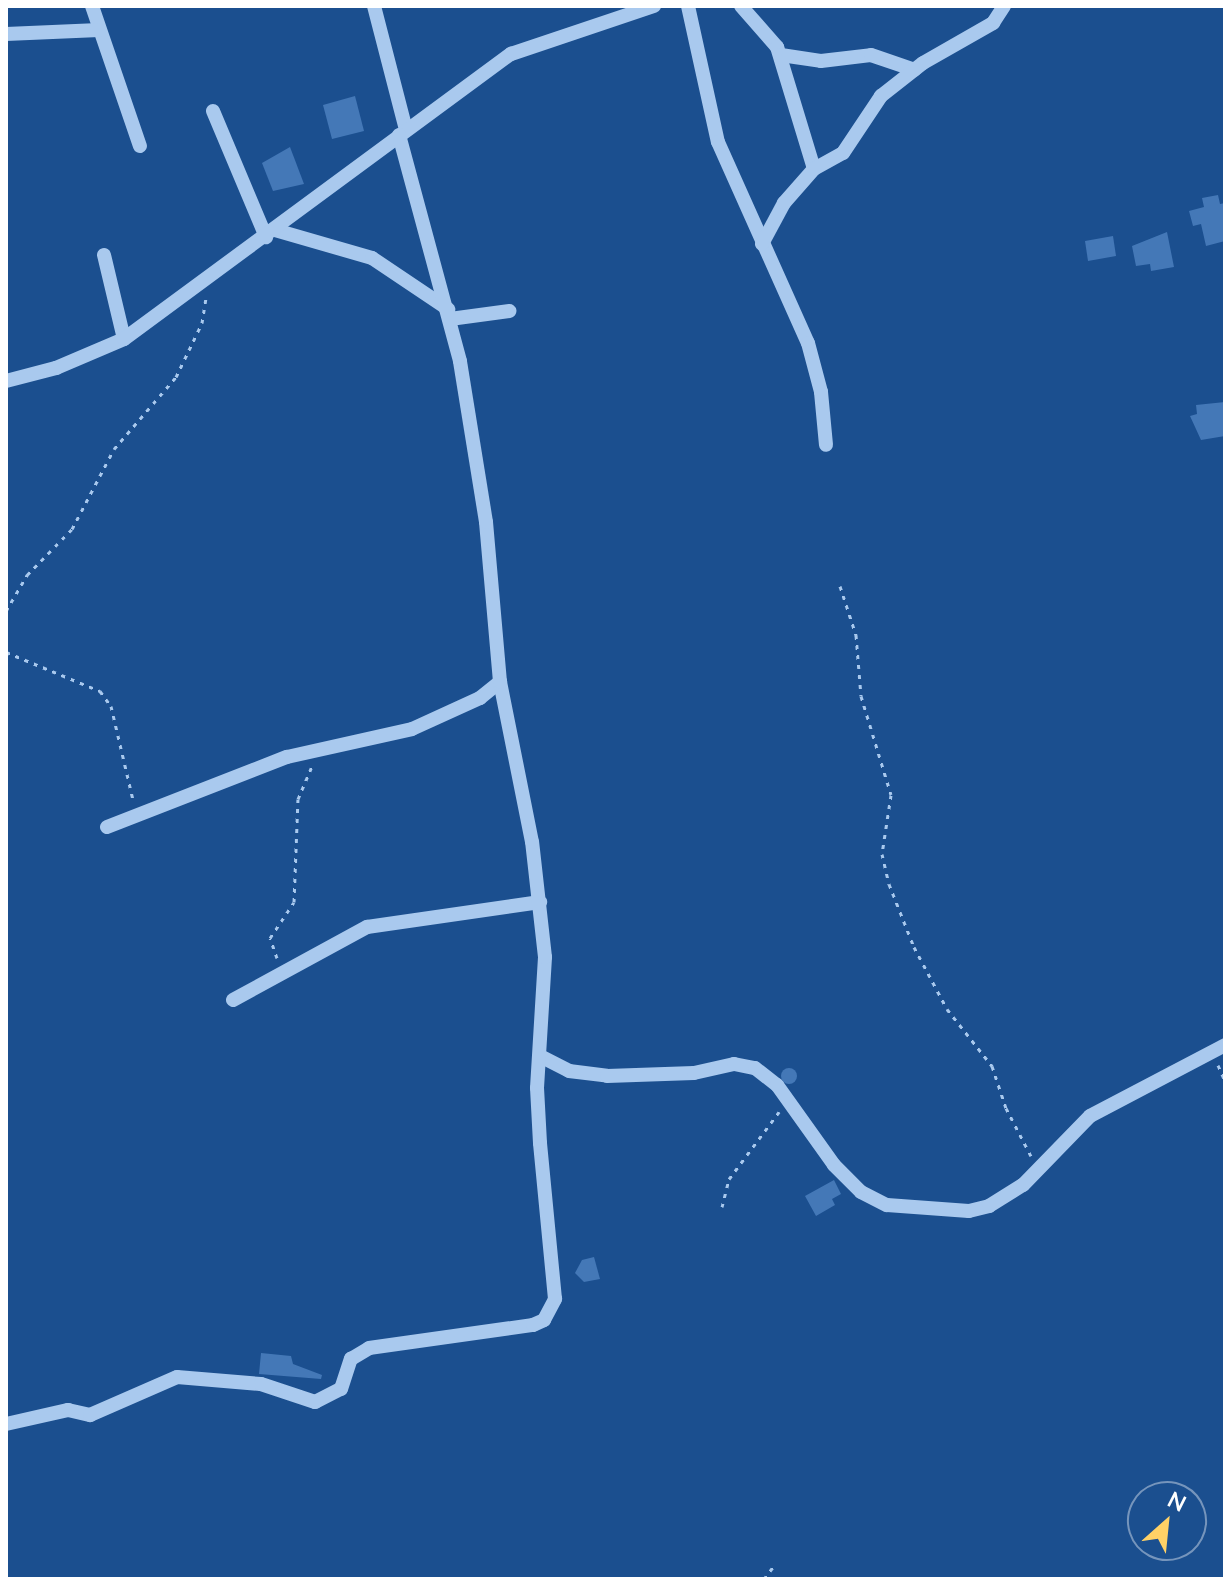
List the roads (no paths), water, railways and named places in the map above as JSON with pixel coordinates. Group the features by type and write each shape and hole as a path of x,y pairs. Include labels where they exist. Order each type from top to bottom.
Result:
{"street":[{"path":"92,6 140,146"},
{"path":"6,1424 68,1410 90,1415 177,1377 261,1384 315,1402 341,1389 351,1359 369,1348 481,1335 544,1320 555,1299 540,1143 540,1056 545,982 540,902 518,755 500,682 486,522 449,314 402,133 374,6"},
{"path":"6,381 56,368 124,339 201,286 511,54 654,6"},
{"path":"688,6 711,120 762,244 808,343 821,392 826,445"},
{"path":"741,6 781,55 814,169"},
{"path":"762,244 784,203 814,169 843,153 868,110 915,70 993,23 1004,6"},
{"path":"6,34 99,30"},
{"path":"781,55 821,61 871,55 915,70"},
{"path":"213,111 270,233"},
{"path":"270,233 372,258 449,314 509,311"},
{"path":"104,255 124,339"},
{"path":"107,827 262,765 412,729 480,698 500,682"},
{"path":"233,1000 285,974 331,943 367,927 540,902"},
{"path":"540,1056 569,1071 607,1076 745,1065 764,1073 788,1099 847,1181 887,1205 978,1209 1007,1196 1039,1169 1090,1116 1225,1045"}]}
